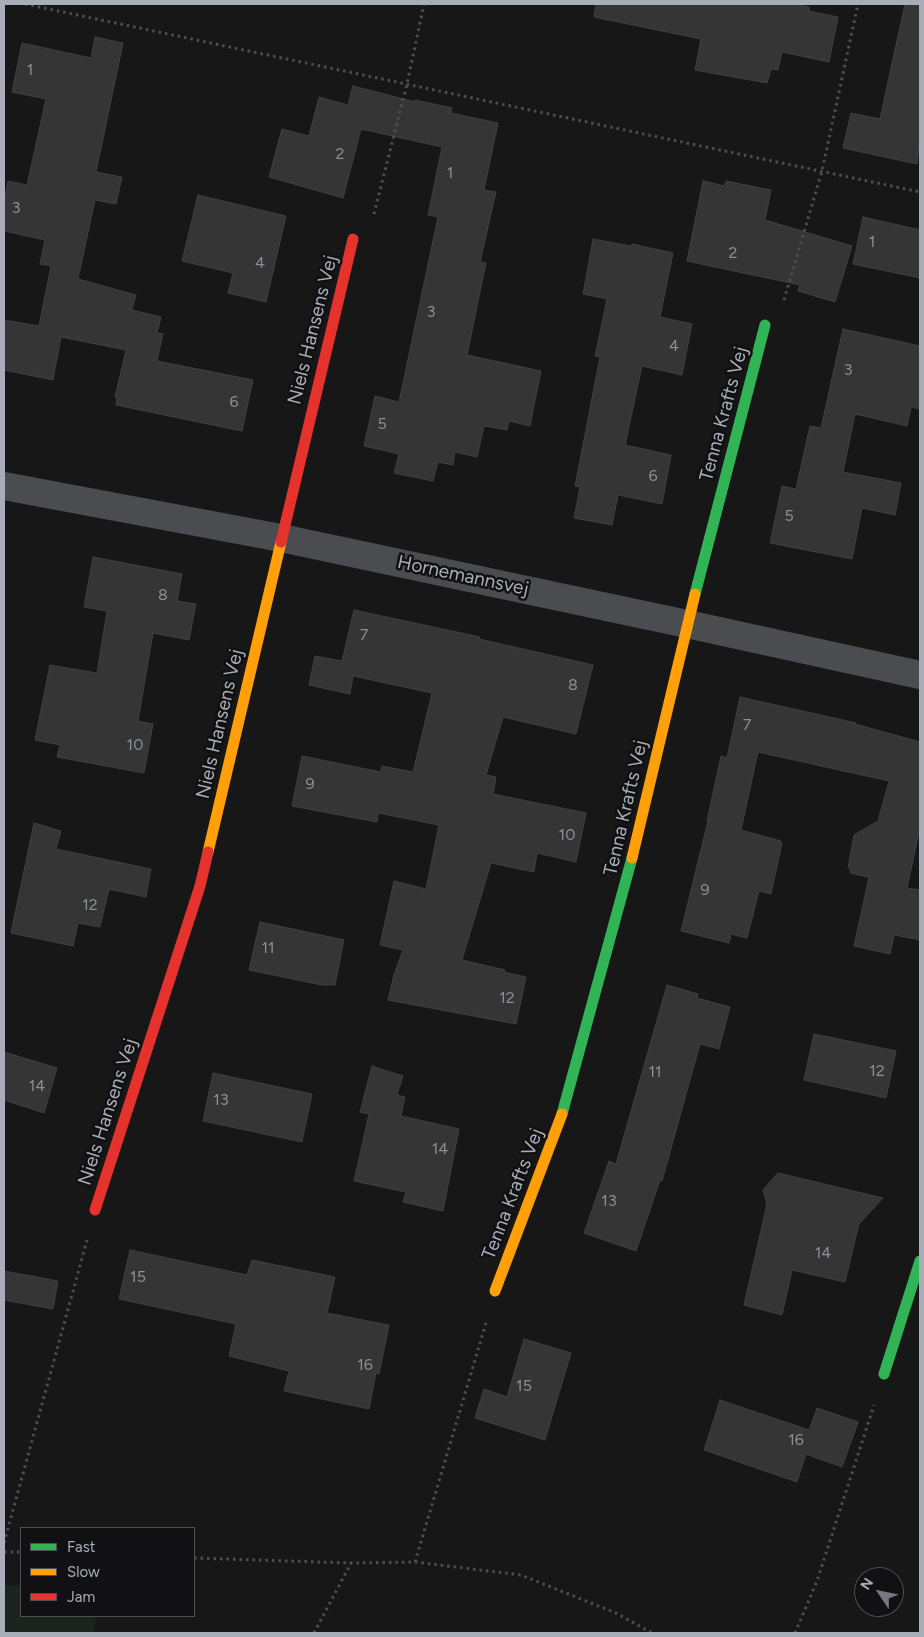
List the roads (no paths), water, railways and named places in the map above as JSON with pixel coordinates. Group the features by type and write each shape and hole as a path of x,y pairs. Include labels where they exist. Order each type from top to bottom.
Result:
{"street":[{"name":"Niels Hansens Vej","path":"95,1210 200,886 353,239"},
{"name":"Tenna Krafts Vej","path":"495,1291 564,1108 629,872 687,624 765,325"},
{"name":"Hornemannsvej","path":"4,486 281,538 920,675"},
{"path":"884,1374 920,1260"}]}
